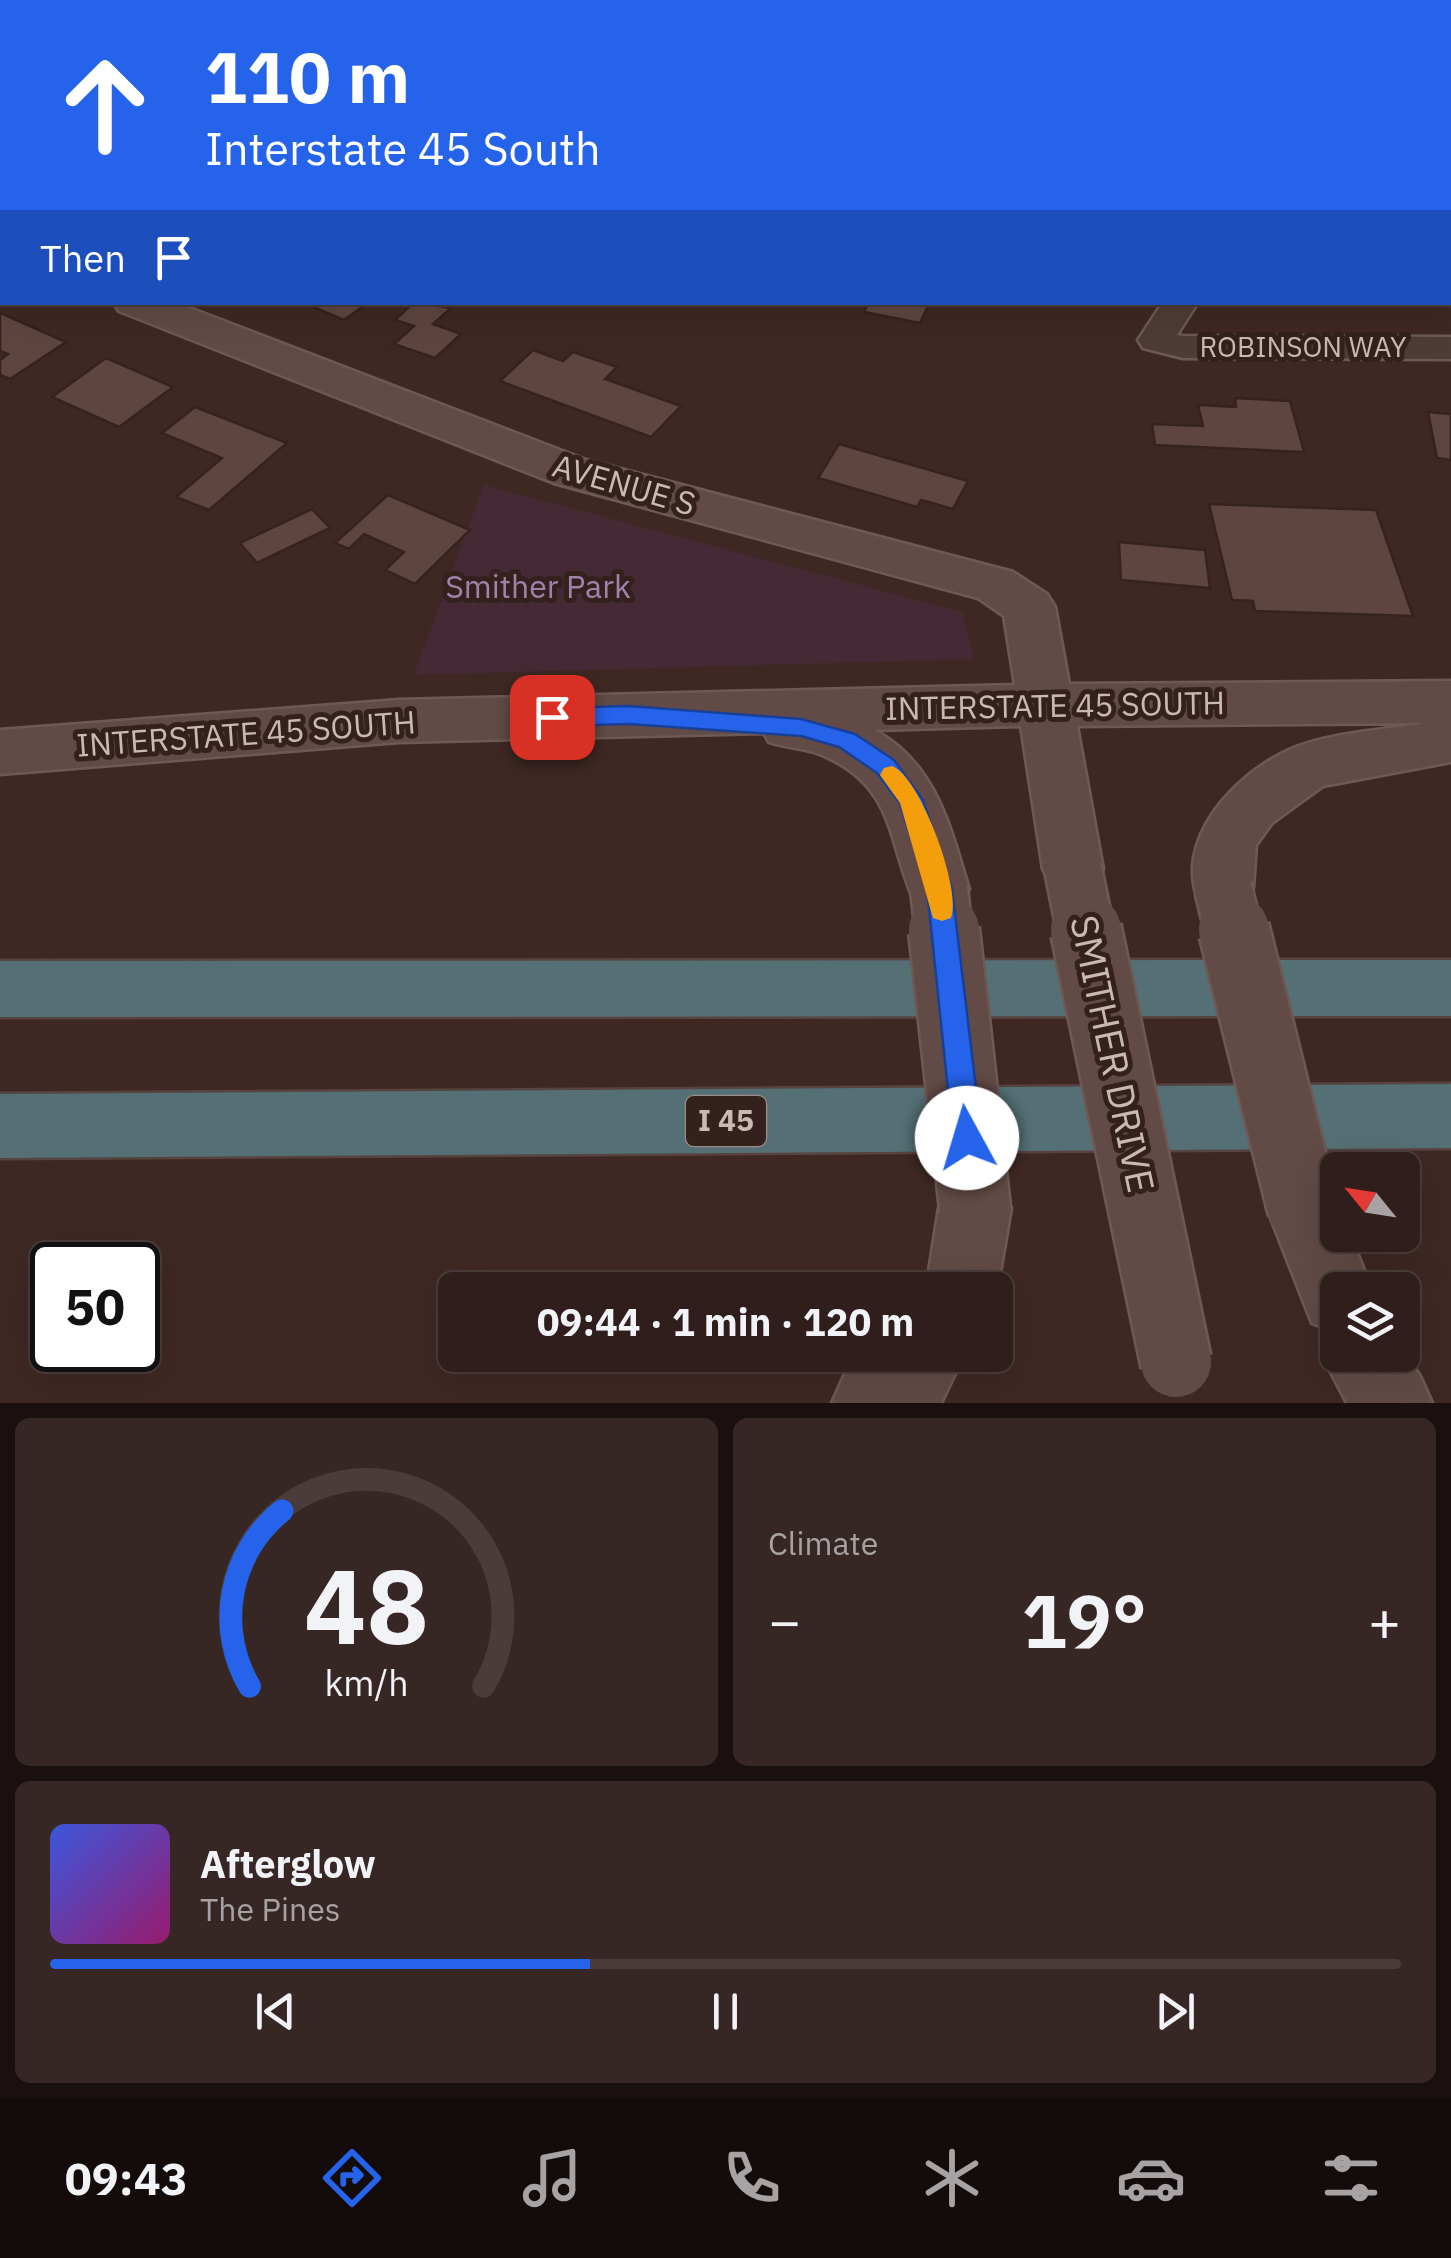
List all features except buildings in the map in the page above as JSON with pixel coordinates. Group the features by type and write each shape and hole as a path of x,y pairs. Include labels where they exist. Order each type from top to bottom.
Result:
{"highway":[{"path":"0,989 1451,988"},
{"name":"I 45","path":"0,1126 1451,1116"}],"main road":[{"name":"AVENUE S","path":"142,305 571,472 995,585 1029,608 1046,705"},
{"name":"INTERSTATE 45 SOUTH","path":"0,752 399,721 1046,705 1451,702"},
{"name":"SMITHER DRIVE","path":"1046,705 1073,869 1178,1382"},
{"path":"629,715 801,728 847,740 886,766 910,800 939,889 975,1208 965,1272"},
{"path":"1328,1272 1303,1208 1223,888 1227,841 1251,806 1308,766 1451,740"},
{"path":"871,1403 916,1372"},
{"path":"1372,1372 1393,1403"}],"street":[{"name":"ROBINSON WAY","path":"1179,305 1156,340 1183,347 1451,348"}],"green space":[{"name":"Smither Park","path":"484,485 962,612 974,659 414,675"}],"slow traffic":[{"path":"892,775 910,800 942,910"}],"route":[{"path":"552,717 629,715 801,728 847,740 886,766 910,800 939,889 967,1138"}]}
